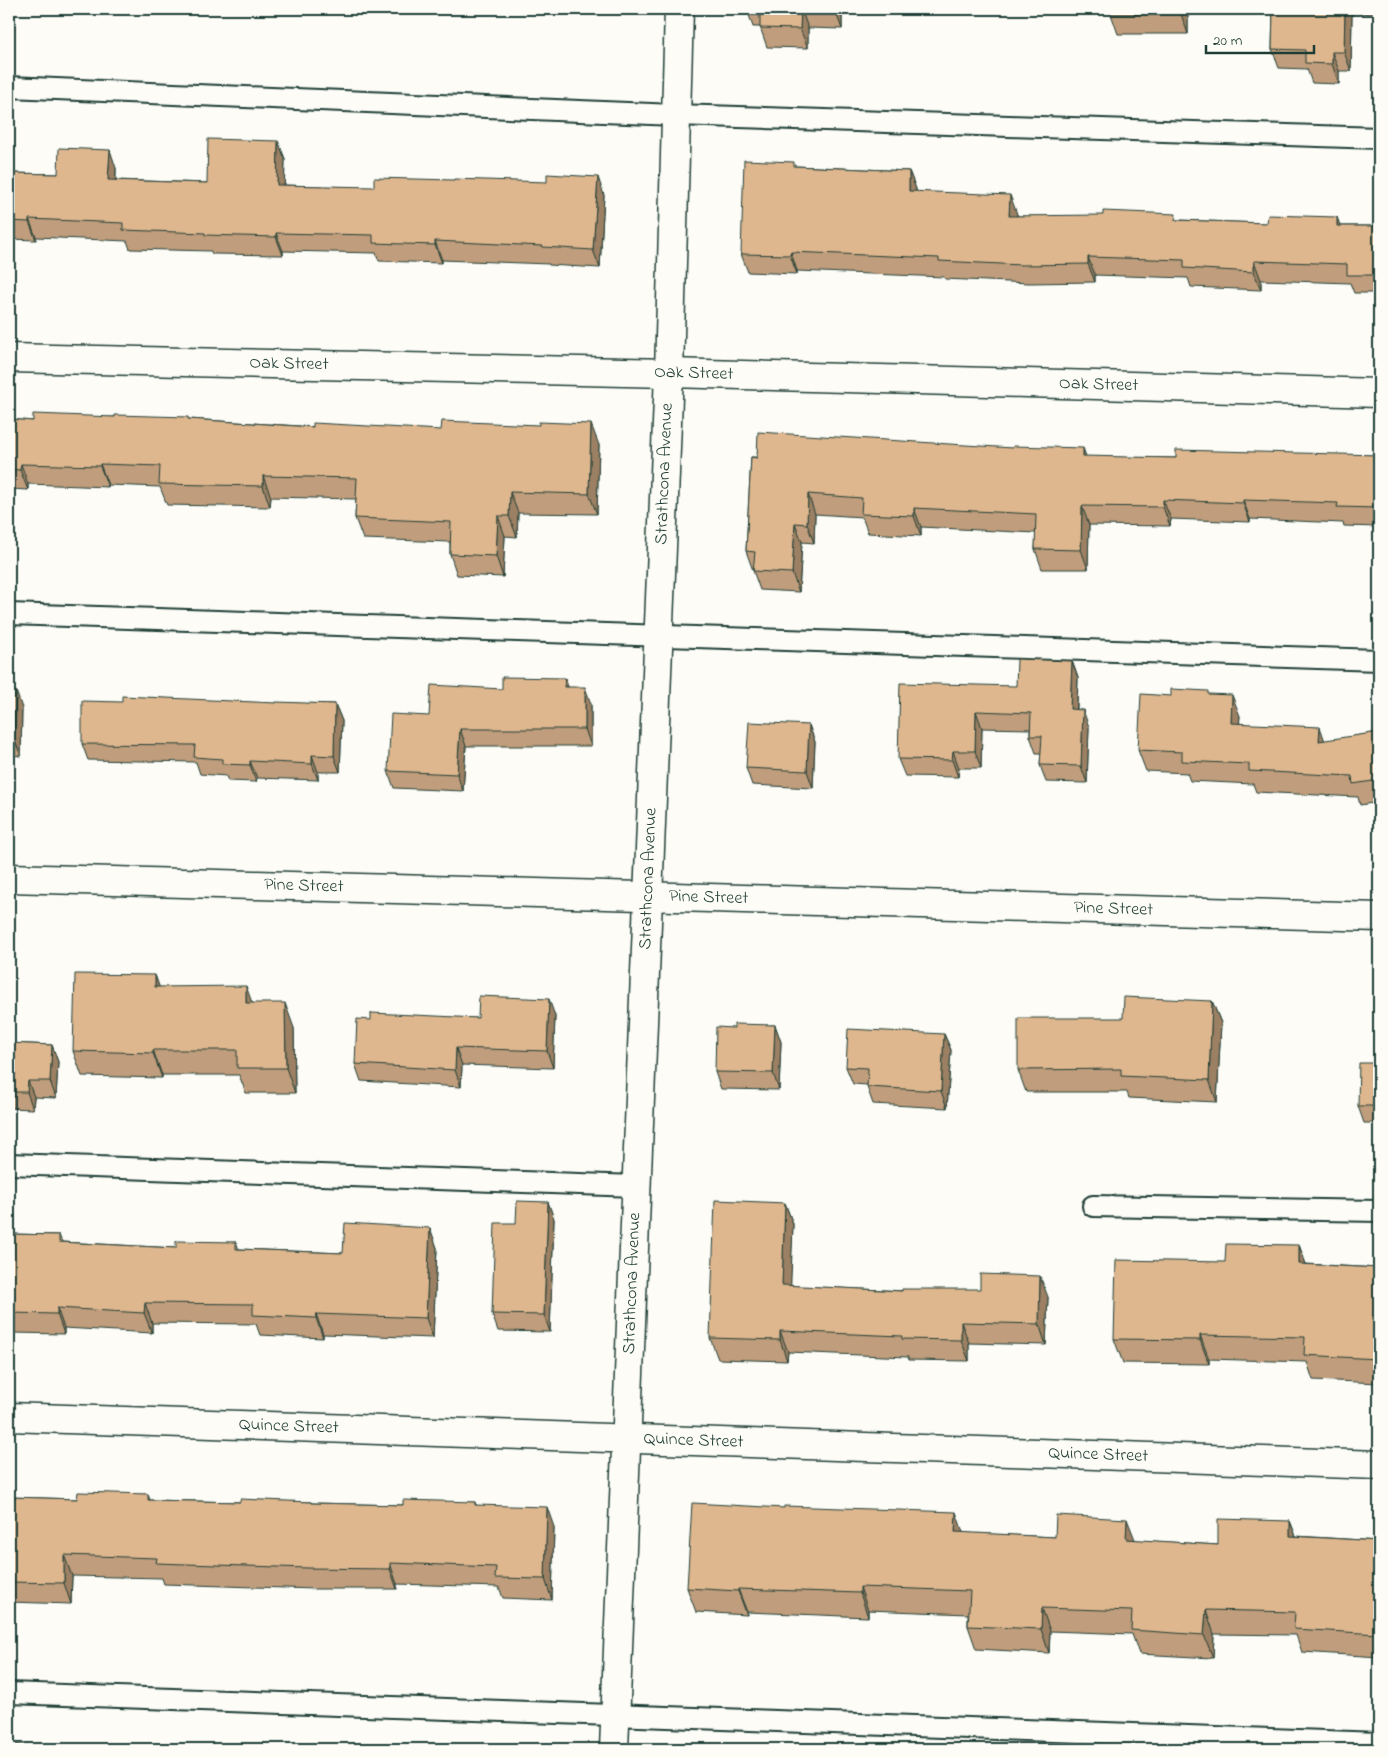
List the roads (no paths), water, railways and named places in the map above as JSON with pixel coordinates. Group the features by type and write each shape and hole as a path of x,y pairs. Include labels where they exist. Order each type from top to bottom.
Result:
{"street":[{"name":"Strathcona Avenue","path":"614,1749 669,373 679,9"},
{"name":"Oak Street","path":"9,358 669,373 1379,393"},
{"name":"Pine Street","path":"9,878 1379,917"},
{"name":"Quince Street","path":"9,1417 1379,1465"}],"lane":[{"path":"9,87 675,116 1379,138"},
{"path":"9,614 1379,660"},
{"path":"9,1164 636,1186"},
{"path":"1093,1206 1379,1211"},
{"path":"9,1692 1379,1743"}]}
